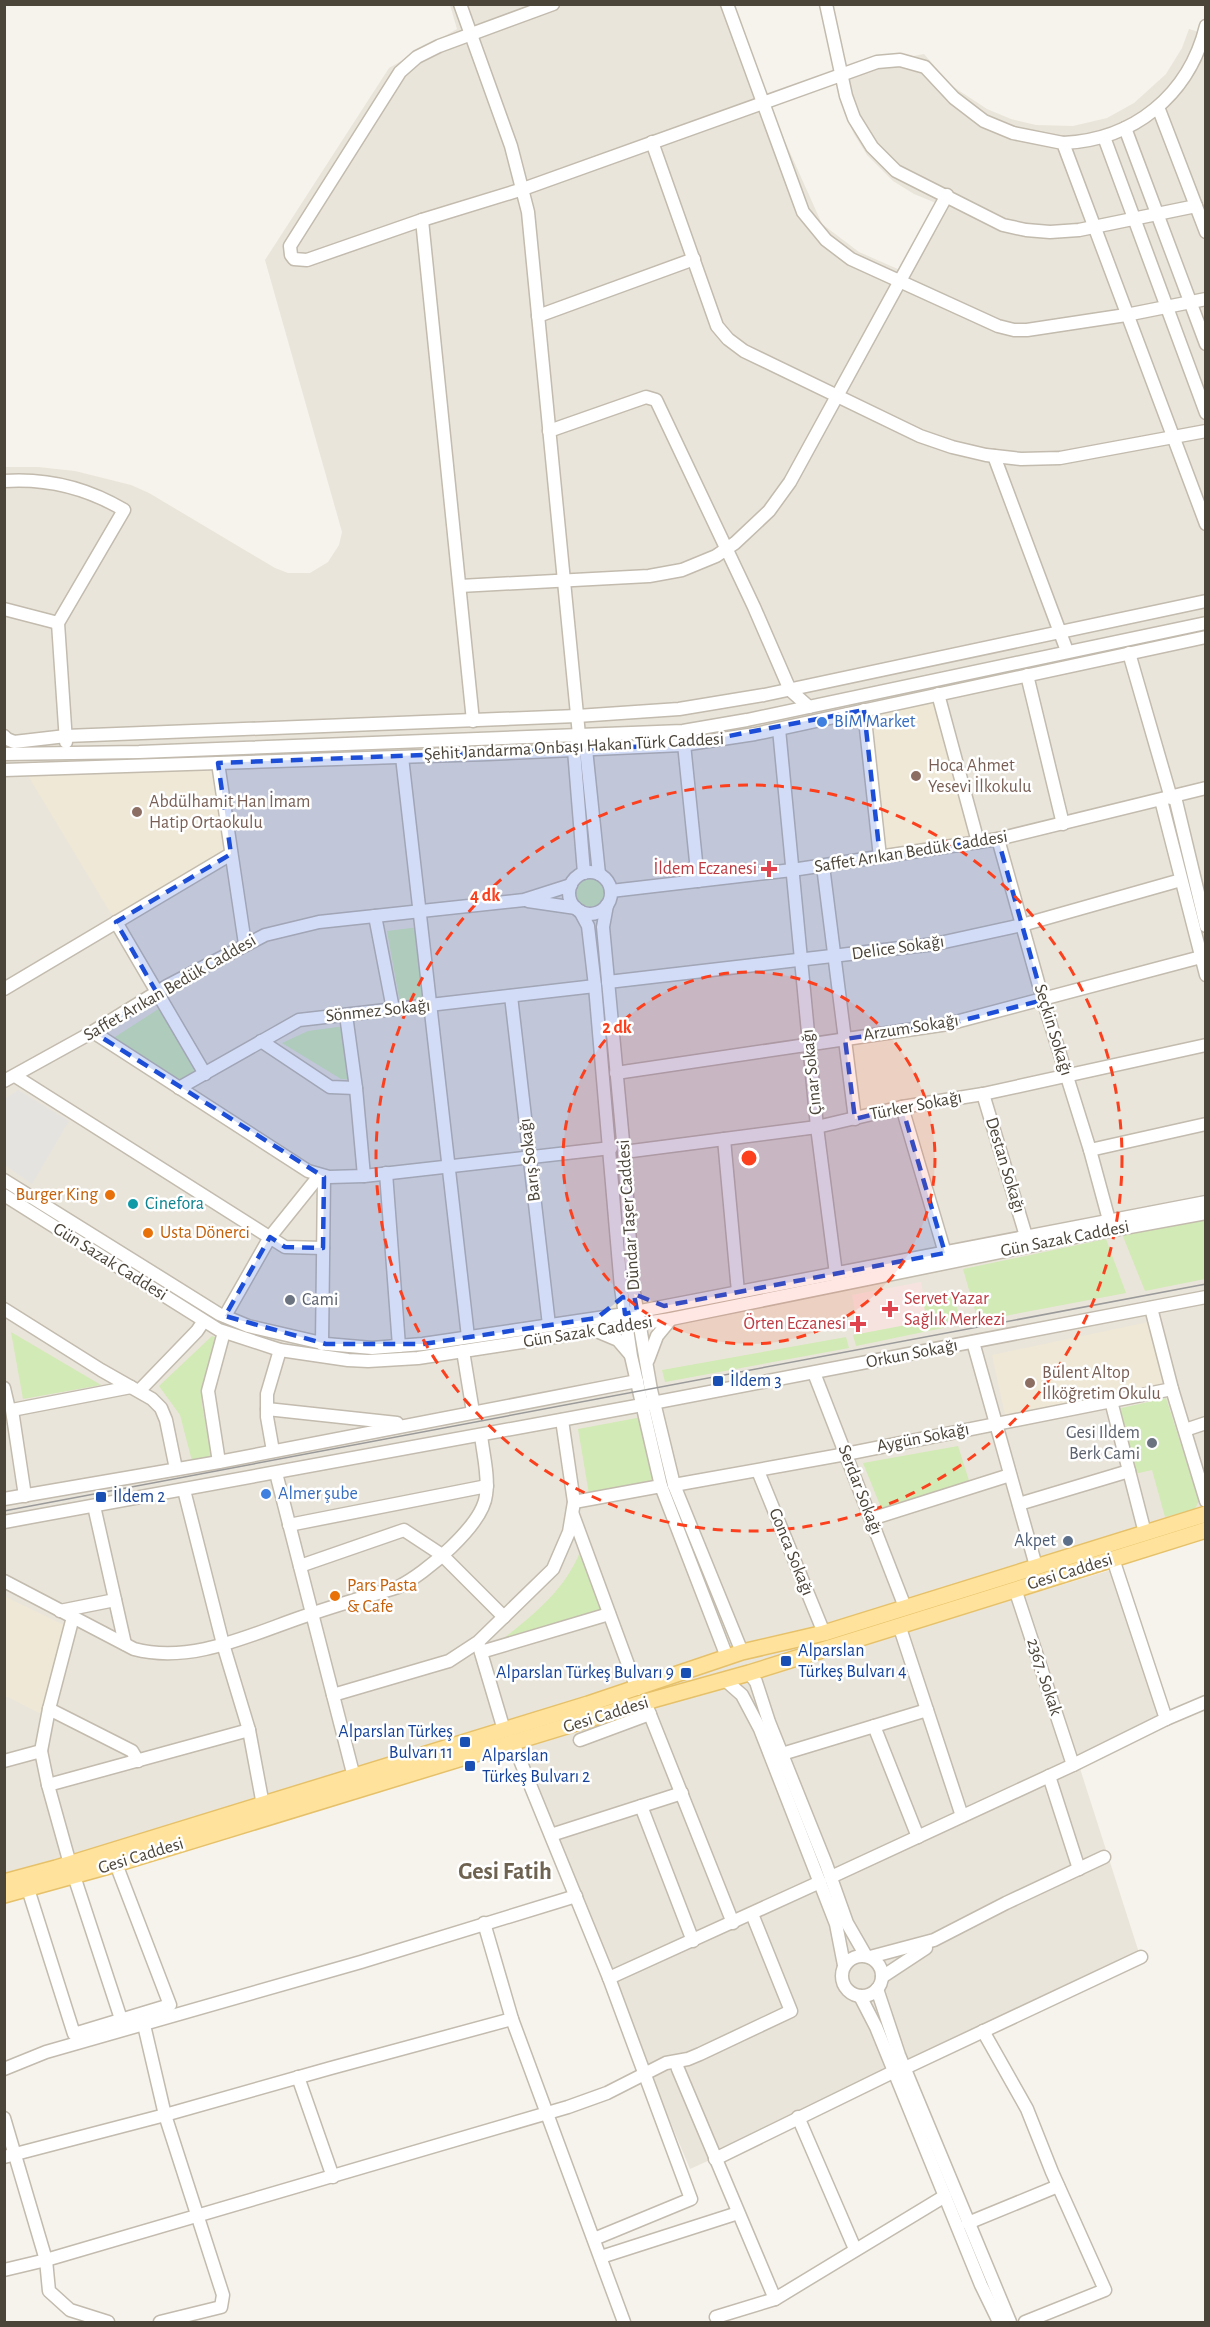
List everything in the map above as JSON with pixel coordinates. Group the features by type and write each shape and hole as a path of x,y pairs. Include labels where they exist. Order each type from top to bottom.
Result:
{"main road":[{"name":"Gesi Caddesi","path":"4,1882 116,1864 509,1736 735,1655 824,1633 1206,1514"},
{"name":"Gesi Caddesi","path":"4,1895 28,1889 72,1870 263,1805 354,1777 509,1736 648,1708 729,1678 1206,1530"},
{"path":"729,1678 726,1669 735,1655 751,1661 749,1673"}],"street":[{"path":"460,4 508,137 528,212 579,735 584,873"},
{"path":"553,4 431,49 400,72 290,246 294,259 307,260 422,220 523,189 884,60 915,63 930,70 954,98 984,121 1022,136 1063,142 1104,137 1125,128 1158,107 1188,71 1206,26"},
{"path":"727,4 803,212 826,240 842,253 899,282 998,326 1014,330 1126,315 1206,299"},
{"path":"826,4 846,96 854,118 865,138 879,156 896,171 1003,225 1014,228 1050,232 1094,228 1196,206"},
{"path":"1158,107 1206,232"},
{"path":"1125,128 1206,344"},
{"path":"1104,137 1206,413"},
{"path":"652,142 717,326 728,339 744,351 920,436 952,447 994,456 1034,460 1060,458 1173,439 1206,431"},
{"path":"1063,142 1206,524"},
{"path":"460,586 660,575 694,566 726,550 761,519 779,498 947,195"},
{"path":"422,220 473,721"},
{"path":"538,316 694,259"},
{"path":"549,431 646,397 658,402 790,690 809,707"},
{"path":"994,456 1067,651"},
{"path":"4,481 46,482 70,487 103,499 123,510 58,623 66,753"},
{"path":"4,736 7,740 14,742 66,736 577,716 702,706 790,690 1206,601"},
{"path":"4,609 58,623"},
{"name":"Şehit Jandarma Onbaşı Hakan Türk Caddesi","path":"4,754 139,752 683,731 809,707 1206,623"},
{"name":"Şehit Jandarma Onbaşı Hakan Türk Caddesi","path":"4,770 402,757 684,744 736,738 1206,637"},
{"path":"1130,653 1206,926"},
{"path":"1027,675 1063,824"},
{"path":"784,712 790,690"},
{"path":"938,694 978,842"},
{"path":"864,710 880,857"},
{"name":"Çınar Sokağı","path":"779,729 817,1127 836,1274"},
{"path":"684,744 698,881"},
{"path":"580,749 599,874"},
{"path":"402,757 468,1337"},
{"path":"218,764 244,944"},
{"name":"Saffet Arıkan Bedük Caddesi","path":"611,891 823,866 998,839 1206,788"},
{"name":"Seçkin Sokağı","path":"998,839 1043,1000 1090,1150 1109,1220"},
{"path":"4,989 231,854"},
{"path":"823,866 855,1119"},
{"path":"524,900 578,910 595,913 608,905 611,891 609,882 599,874 584,873 575,878 571,885 570,900 578,910"},
{"path":"1194,878 1201,957 1206,975"},
{"name":"Delice Sokağı","path":"608,982 935,944 1022,925 1194,878"},
{"path":"524,900 571,885"},
{"name":"Saffet Arıkan Bedük Caddesi","path":"10,1078 244,944 265,935 304,925 524,900"},
{"name":"Dündar Taşer Caddesi","path":"608,905 603,927 624,1152 627,1287"},
{"name":"Dündar Taşer Caddesi","path":"578,910 588,926 611,1149 633,1326 631,1356 637,1381 648,1404 668,1486 735,1655"},
{"path":"375,916 393,1009"},
{"path":"116,922 205,1074"},
{"name":"Arzum Sokağı","path":"616,1073 948,1024 1201,957"},
{"name":"Sönmez Sokağı","path":"179,1088 299,1020 595,986"},
{"name":"Barış Sokağı","path":"511,996 549,1325"},
{"path":"346,1015 356,1088 364,1176"},
{"path":"93,1032 308,1171 321,1176 364,1176 611,1149"},
{"path":"261,1041 330,1087 356,1088"},
{"name":"Türker Sokağı","path":"624,1152 817,1127 902,1107 983,1094 1206,1045"},
{"path":"10,1078 285,1247 323,1248"},
{"name":"Destan Sokağı","path":"983,1094 1026,1236"},
{"path":"902,1107 945,1252"},
{"path":"1090,1150 1206,1125"},
{"path":"724,1139 738,1292"},
{"path":"386,1173 399,1346"},
{"path":"225,1316 270,1237 321,1176"},
{"path":"321,1176 322,1344"},
{"name":"Gün Sazak Caddesi","path":"4,1180 225,1316 248,1326 322,1344 372,1348 597,1318 1206,1202"},
{"name":"Gün Sazak Caddesi","path":"4,1195 203,1322 224,1332 280,1350 368,1361 411,1359 633,1326 1059,1240 1206,1213"},
{"path":"597,1318 613,1305 627,1287 646,1299 664,1306"},
{"name":"Orkun Sokağı","path":"4,1522 814,1373 1206,1297"},
{"path":"1151,1308 1172,1389 1206,1501"},
{"path":"4,1309 152,1399 164,1414 176,1469"},
{"path":"647,1364 650,1350 657,1336 671,1319"},
{"path":"8,1407 135,1389 197,1331 203,1322"},
{"name":"Dündar Taşer Caddesi","path":"633,1326 647,1364 648,1404"},
{"path":"598,1331 618,1340 631,1356"},
{"path":"219,1462 208,1391 224,1332"},
{"path":"973,1342 1036,1566"},
{"path":"273,1451 267,1394 280,1350"},
{"path":"463,1351 473,1412"},
{"name":"Serdar Sokağı","path":"814,1373 905,1607"},
{"path":"4,1500 219,1462 637,1381"},
{"path":"4,1388 25,1496"},
{"name":"Aygün Sokağı","path":"573,1509 668,1486 758,1471 1172,1389"},
{"path":"1111,1401 1145,1533"},
{"path":"267,1409 410,1424"},
{"path":"562,1420 573,1509 637,1689"},
{"path":"1185,1430 1206,1424"},
{"path":"4,1581 124,1644 143,1651 181,1654 223,1644 312,1613 398,1587 417,1577 442,1555 479,1516 485,1502 487,1486 481,1435"},
{"name":"Gonca Sokağı","path":"758,1471 824,1633"},
{"path":"1019,1504 1129,1471"},
{"path":"276,1473 354,1777"},
{"path":"871,1519 1011,1475"},
{"path":"289,1525 487,1486"},
{"path":"184,1490 223,1644 249,1730 263,1805"},
{"path":"94,1506 124,1644"},
{"path":"480,1647 504,1617 553,1569 565,1544 573,1509"},
{"path":"300,1566 404,1530 442,1555 504,1617"},
{"path":"1113,1559 1166,1719"},
{"name":"2367. Sokak","path":"1015,1589 1073,1765"},
{"path":"60,1611 115,1600"},
{"path":"333,1695 449,1661 480,1647 609,1614"},
{"path":"73,1617 49,1709 41,1751 72,1870 121,2019"},
{"path":"899,1625 962,1816"},
{"path":"480,1647 509,1736 609,1978 691,2199 594,2239"},
{"path":"749,1673 756,1682 825,1880 844,1965 841,1975 843,1984 850,1992 860,1996 870,1994 877,1989 882,1977 954,1930"},
{"path":"729,1678 742,1695 755,1720 825,1880 847,1923 868,1957 878,1964 882,1977"},
{"path":"609,1978 733,1923 1206,1702"},
{"path":"580,1740 648,1708 733,1923"},
{"path":"49,1709 132,1751 138,1761"},
{"path":"782,1754 927,1710"},
{"path":"874,1726 918,1837"},
{"path":"48,1785 249,1730"},
{"path":"4,1761 41,1751"},
{"path":"1049,1776 1079,1869"},
{"path":"551,1835 682,1793"},
{"path":"641,1806 693,1941"},
{"path":"844,1965 856,1956 868,1957 923,1944 1104,1857"},
{"path":"28,1889 74,2034 170,2005 116,1864"},
{"path":"4,2069 46,2052 576,1896"},
{"path":"4,2270 46,2260 548,2113 607,2093 666,2063 700,2054 791,2011 752,1914"},
{"path":"484,1923 512,2019 624,2322"},
{"path":"715,2159 798,2117 1141,1957"},
{"path":"877,1989 900,2070 945,2196 981,2285 999,2322"},
{"path":"860,1996 900,2070 1010,2322"},
{"path":"10,2156 512,2019"},
{"path":"144,2025 165,2115 223,2295 221,2307 160,2322"},
{"path":"983,2031 1024,2102 1058,2186 1106,2290 1025,2322"},
{"path":"676,2062 775,2299"},
{"path":"298,2077 333,2177"},
{"path":"798,2117 855,2249"},
{"path":"4,2118 10,2156 46,2260 49,2291 70,2310 108,2322"},
{"path":"968,2223 1058,2186"},
{"path":"716,2317 775,2299 945,2196"},
{"path":"601,2258 738,2214"}],"highlighted area":[{"path":"864,710 880,857 998,839 1043,1000 948,1024 845,1039 855,1119 902,1107 945,1253 664,1306 634,1294 637,1311 625,1314 623,1297 597,1318 423,1344 326,1344 225,1316 270,1237 285,1247 323,1248 324,1177 93,1032 157,993 116,922 231,854 218,763 682,745"}],"shaded area":[{"path":"450,5 724,5 822,224 859,252 900,270 936,203 914,194 893,181 867,155 844,112 839,70 924,54 952,86 987,109 1011,119 1036,125 1073,126 1107,118 1134,103 1166,74 1182,48 1189,29 1205,34 1205,1507 1016,1567 1025,1596 1111,1570 1159,1717 1076,1756 1141,1959 871,2087 690,2169 507,1725 5,1880 4,467 38,467 75,471 131,485 149,493 275,568 288,573 310,573 328,562 339,545 342,532 265,260 389,68 457,29"},
{"name":"Hoca Ahmet Yesevi İlkokulu","path":"938,694 978,842 880,857 864,710"},
{"name":"Abdülhamit Han İmam Hatip Ortaokulu","path":"218,763 231,854 116,922 24,769"},
{"path":"18,1090 69,1121 32,1184 5,1165 5,1099"},
{"name":"Servet Yazar Sağlık Merkezi","path":"921,1282 928,1323 860,1336 852,1295"},
{"path":"1149,1322 1164,1391 1007,1424 992,1355"},
{"path":"4,1596 70,1628 45,1716 5,1697"}],"green space":[{"path":"590,878 601,882 605,893 601,904 590,908 579,904 575,893 579,882"},
{"path":"419,927 429,1006 401,1008 387,931"},
{"path":"160,1008 199,1073 181,1085 116,1042 115,1037"},
{"path":"345,1026 354,1080 341,1079 282,1043 308,1031"},
{"path":"1205,1219 1205,1279 1145,1291 1122,1234"},
{"path":"1106,1239 1126,1293 978,1321 963,1269"},
{"path":"953,1295 962,1324 856,1346 853,1335 927,1321 923,1301"},
{"path":"11,1332 101,1385 23,1399"},
{"path":"212,1336 217,1338 203,1382 202,1405 212,1458 192,1461 180,1415 159,1386"},
{"path":"846,1337 849,1348 665,1382 662,1370"},
{"path":"1166,1398 1199,1501 1195,1509 1165,1517 1152,1470 1134,1474 1117,1409"},
{"path":"642,1417 655,1481 589,1494 578,1429"},
{"path":"958,1446 971,1487 884,1515 863,1463"},
{"path":"580,1552 607,1614 506,1642 503,1639 557,1590"}],"tram line":[{"path":"4,1511 1206,1284"}],"place":[{"name":"BİM Market","path":"822,722"},
{"name":"Hoca Ahmet Yesevi İlkokulu","path":"916,776"},
{"name":"Abdülhamit Han İmam Hatip Ortaokulu","path":"137,812"},
{"name":"İldem Eczanesi","path":"769,869"},
{"name":"Burger King","path":"110,1195"},
{"name":"Cinefora","path":"133,1204"},
{"name":"Usta Dönerci","path":"148,1233"},
{"name":"Cami","path":"290,1300"},
{"name":"Servet Yazar Sağlık Merkezi","path":"890,1309"},
{"name":"Örten Eczanesi","path":"858,1324"},
{"name":"İldem 3","path":"718,1381"},
{"name":"Bülent Altop İlköğretim Okulu","path":"1030,1383"},
{"name":"Gesi Ildem Berk Cami","path":"1152,1443"},
{"name":"Almer şube","path":"266,1494"},
{"name":"İldem 2","path":"101,1497"},
{"name":"Akpet","path":"1068,1541"},
{"name":"Pars Pasta & Cafe","path":"335,1596"},
{"name":"Alparslan Türkeş Bulvarı 4","path":"786,1661"},
{"name":"Alparslan Türkeş Bulvarı 9","path":"686,1673"},
{"name":"Alparslan Türkeş Bulvarı 11","path":"465,1742"},
{"name":"Alparslan Türkeş Bulvarı 2","path":"470,1766"}],"district":[{"name":"Gesi Fatih","path":"505,1872"}]}
